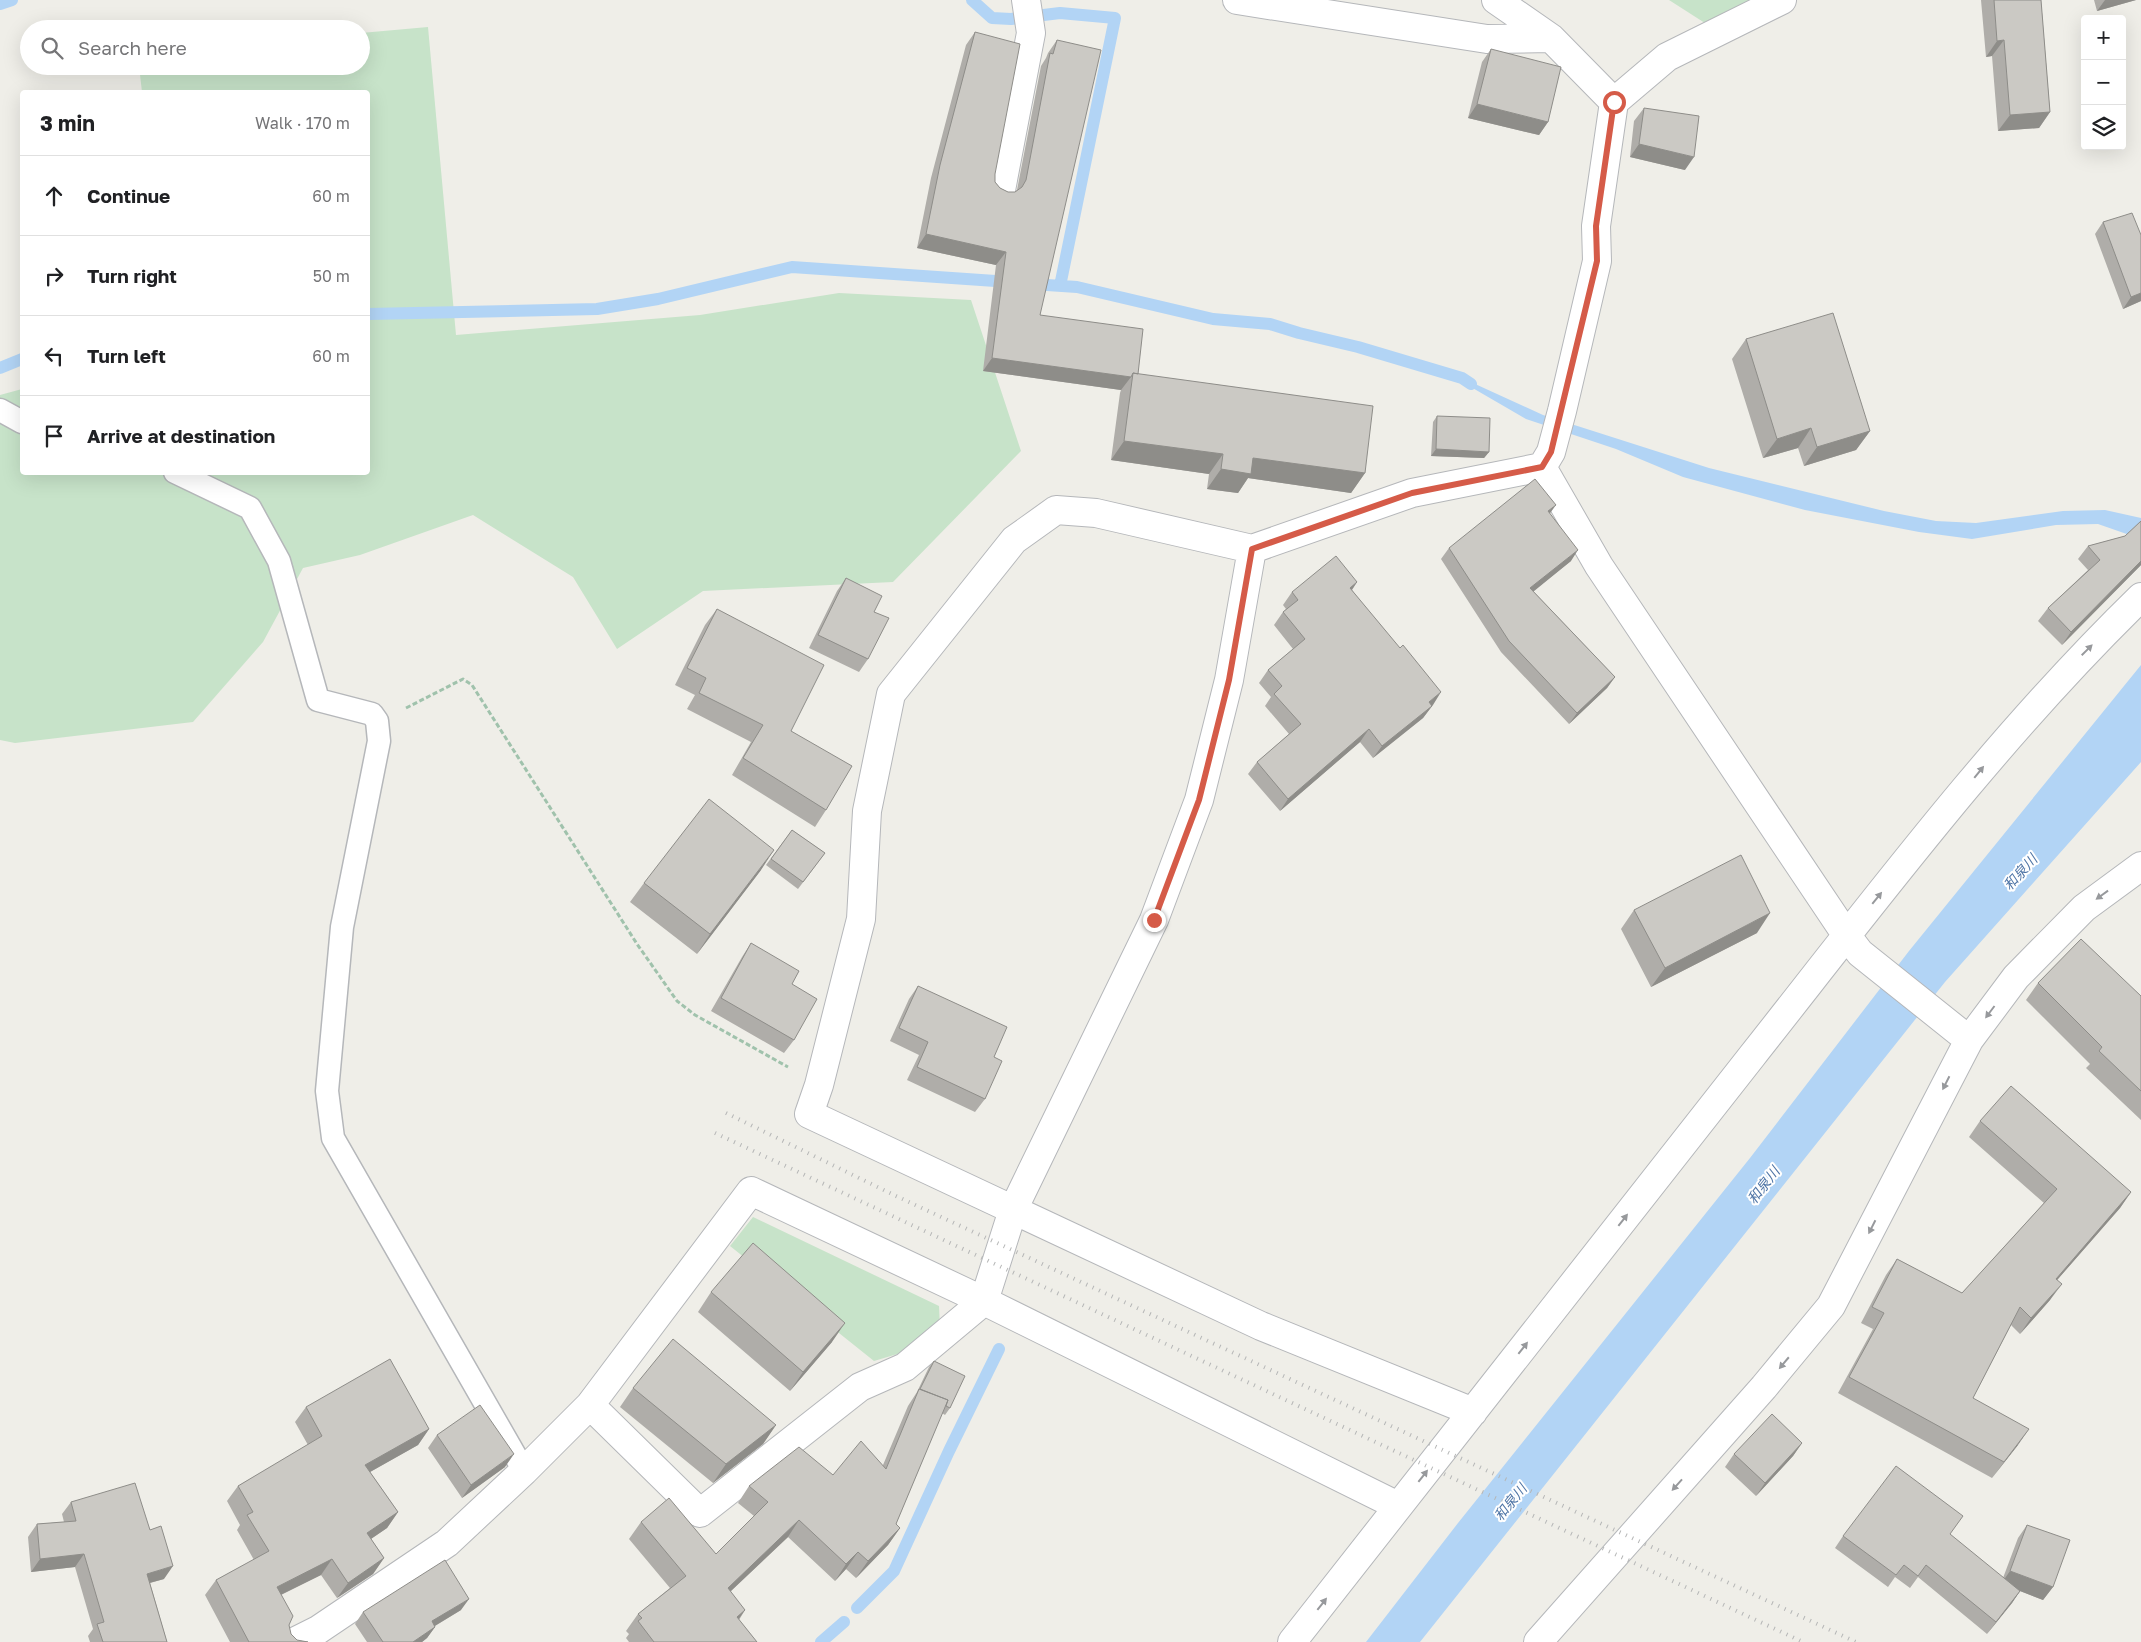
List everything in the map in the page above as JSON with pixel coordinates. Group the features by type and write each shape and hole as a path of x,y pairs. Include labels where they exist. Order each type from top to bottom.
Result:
{"street":[{"path":"1001,190 1031,33 1026,0"},
{"path":"1236,0 1487,39 1551,38"},
{"path":"1496,0 1551,38 1614,102"},
{"path":"1782,0 1666,57 1614,102 1596,226 1597,261 1562,411 1547,460 1599,566 1847,936 1867,959 1969,1040"},
{"path":"1473,1412 1261,1326 809,1114 819,1085 861,918 867,811 891,694 1014,540 1056,510 1096,513 1252,549 1412,493 1547,460"},
{"path":"590,1405 700,1513 860,1387 905,1367 984,1302 1013,1210 1154,920 1199,800 1229,680 1252,549"},
{"path":"1292,1642 1847,936 1994,753 2082,654 2141,597"},
{"path":"1538,1642 1764,1387 1831,1306 1969,1040 2016,977 2084,908 2141,866"},
{"path":"294,1642 321,1636 447,1543 524,1471 590,1405 751,1191 984,1302 1398,1506"}],"lane":[{"path":"0,410 20,421"},
{"path":"181,475 250,508 279,560 318,700 372,714 377,721 379,741 342,927 327,1091 333,1138 524,1471"}],"path":[{"path":"377,721 463,679 472,685 637,944 677,1001 695,1015 819,1085"}],"green space":[{"path":"1669,0 1755,0 1708,25"},
{"path":"428,27 456,335 700,315 839,293 971,300 1021,451 893,582 703,591 617,649 573,577 473,515 360,555 303,568 263,642 193,722 15,743 0,740 0,395 20,390 20,475 370,475 370,90 142,90 140,75 370,75 370,32"},
{"path":"753,1217 939,1306 940,1328 904,1352 874,1361 730,1246"}],"water":[{"path":"1299,333 1358,347 1462,378 1543,415 1709,468 1884,511 1936,521 1976,523 2063,511 2105,510 2141,518 2141,539 2098,524 2056,525 1972,539 1919,532 1805,510 1683,477 1616,449 1526,419 1464,383"},
{"name":"和泉川","path":"2141,665 2141,762 1945,982 1420,1642 1366,1642 1458,1523 1750,1158 1909,951"}],"building":[{"path":"1994,0 2041,0 2050,112 2010,115 2004,40 1997,41"},
{"path":"975,32 1020,44 995,174 995,182 1000,188 1008,192 1015,192 1022,187 1026,180 1050,53 1053,54 1057,40 1101,50 1040,315 1143,329 1138,374 1133,373 1131,377 992,358 1006,252 926,234 940,165"},
{"path":"1491,49 1561,67 1548,122 1477,104"},
{"path":"1644,108 1699,116 1694,157 1639,144"},
{"path":"2132,213 2141,235 2141,293 2131,297 2103,222"},
{"path":"1833,313 1870,431 1817,447 1811,428 1777,439 1746,339"},
{"path":"1133,373 1373,406 1365,473 1253,458 1251,474 1221,469 1223,454 1124,441"},
{"path":"1437,416 1490,418 1489,452 1436,449"},
{"path":"1535,479 1556,505 1548,511 1578,550 1530,588 1615,677 1577,713 1509,641 1449,548"},
{"path":"2141,521 2141,561 2071,632 2048,608 2100,560 2088,546 2125,536"},
{"path":"1336,556 1357,582 1350,588 1400,648 1403,645 1441,692 1429,702 1432,706 1382,746 1369,729 1288,799 1257,762 1301,724 1274,694 1282,686 1268,670 1305,639 1283,612 1298,600 1292,592"},
{"path":"846,578 882,596 874,612 889,618 868,659 818,635"},
{"path":"717,609 824,665 791,731 852,766 826,810 743,758 763,725 699,693 706,678 687,668"},
{"path":"709,799 774,850 710,934 644,883"},
{"path":"792,830 825,853 803,882 771,859"},
{"path":"1741,855 1770,913 1665,968 1634,910"},
{"path":"2081,939 2141,996 2141,1091 2099,1051 2102,1047 2038,983"},
{"path":"751,943 799,971 792,984 817,999 794,1040 721,998"},
{"path":"918,986 1007,1027 994,1057 1002,1061 985,1099 917,1067 928,1042 899,1028"},
{"path":"2011,1086 2131,1192 2056,1279 2062,1284 2031,1318 2020,1307 1973,1398 2029,1429 2004,1462 1849,1377 1884,1313 1872,1307 1897,1259 1962,1293 2057,1189 1980,1121"},
{"path":"753,1243 845,1323 803,1372 711,1292"},
{"path":"673,1339 776,1425 726,1464 633,1388"},
{"path":"390,1359 429,1429 365,1465 398,1512 367,1533 384,1558 348,1583 332,1559 277,1587 293,1616 289,1625 291,1634 297,1640 308,1642 249,1642 216,1580 269,1551 247,1515 253,1512 238,1486 322,1436 306,1407"},
{"path":"934,1361 965,1376 950,1408 946,1406 948,1400 920,1389"},
{"path":"919,1389 948,1400 896,1524 900,1528 868,1561 858,1552 846,1564 799,1520 728,1588 745,1610 737,1617 757,1642 654,1642 638,1621 642,1618 638,1614 686,1576 641,1522 669,1498 716,1554 768,1502 749,1486 799,1447 833,1475 861,1441 886,1469"},
{"path":"480,1405 514,1454 471,1485 437,1435"},
{"path":"1772,1414 1802,1443 1765,1483 1734,1454"},
{"path":"1896,1466 1963,1516 1950,1534 2020,1591 1996,1622 1926,1565 1918,1576 1904,1565 1896,1575 1843,1536"},
{"path":"135,1483 150,1530 161,1526 173,1566 147,1574 167,1642 103,1642 97,1624 104,1622 84,1554 40,1559 37,1524 76,1521 71,1502"},
{"path":"2027,1525 2070,1540 2053,1587 2010,1571"},
{"path":"445,1560 469,1599 432,1621 435,1627 413,1642 383,1642 363,1612"}],"waterway":[{"path":"0,4 12,0"},
{"path":"972,0 992,18 1011,19 1060,13 1115,18 1060,286"},
{"path":"370,314 597,309 658,299 792,267 1010,282"},
{"path":"1032,284 1077,287 1213,319 1270,324 1358,347 1462,378 1471,384"},
{"path":"0,368 20,360"},
{"path":"857,1608 894,1571 949,1451 999,1349"},
{"path":"821,1642 844,1622"}],"railway":[{"path":"726,1113 896,1196 1856,1642"},
{"path":"715,1133 1803,1642"}],"route":[{"path":"1154,920 1199,800 1229,680 1252,549 1412,493 1542,467 1551,452 1597,261 1596,226 1614,102"}]}
